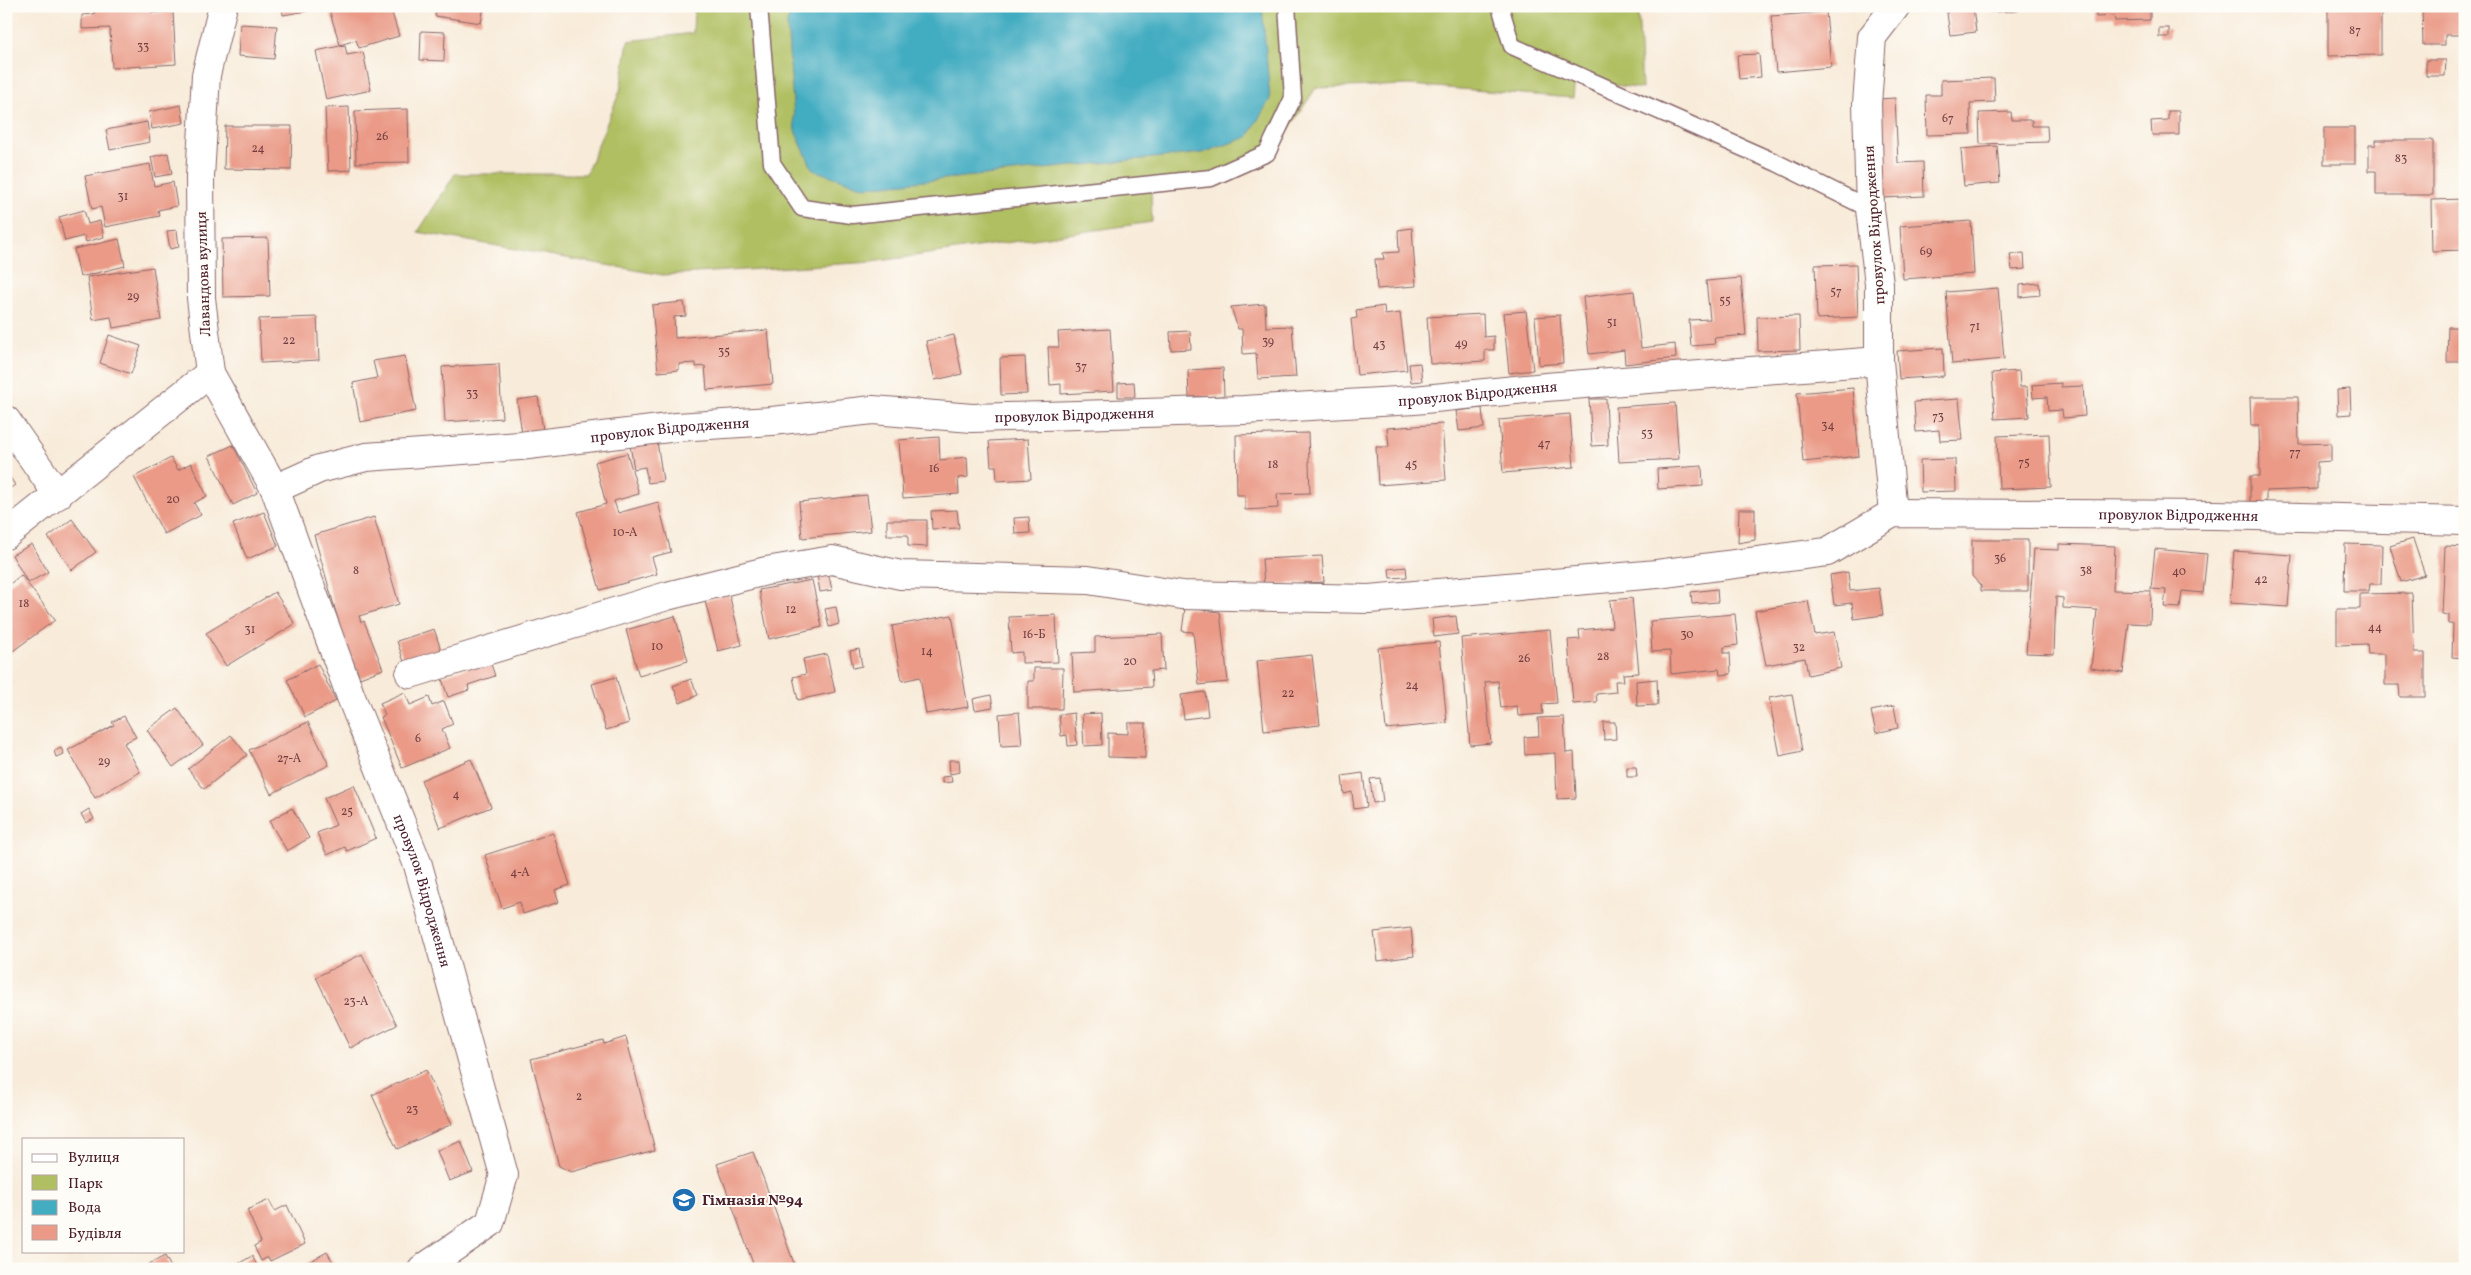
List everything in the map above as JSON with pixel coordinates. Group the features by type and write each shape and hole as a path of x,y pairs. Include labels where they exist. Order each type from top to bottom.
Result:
{"street":[{"name":"Лавандова вулиця","path":"210,373 201,298 200,177 206,75 223,6"},
{"name":"провулок Відродження","path":"1896,6 1872,37 1867,104 1870,209 1879,284 1879,361 1893,513 2216,515 2465,521"},
{"name":"провулок Відродження","path":"275,489 319,469 366,457 520,446 677,427 772,421 873,410 972,418 1244,410 1414,400 1546,387 1879,361"},
{"name":"провулок Відродження","path":"210,373 275,489 351,697 418,865 504,1175 490,1223 422,1269"},
{"path":"6,535 210,373"},
{"path":"6,420 58,495"},
{"path":"410,674 667,596 766,571 832,560 901,575 1088,580 1182,595 1369,600 1657,574 1827,552 1893,513"}],"lane":[{"path":"759,6 772,163 802,208 852,215 1211,178 1267,153 1294,98 1287,6"},
{"path":"1500,6 1512,46 1777,163 1870,209"}],"green space":[{"path":"694,6 1638,6 1642,89 1575,79 1573,98 1409,85 1316,88 1268,160 1151,190 1152,222 872,262 663,275 418,232 455,174 586,174 620,91 628,41 693,33"}],"water":[{"path":"792,6 1262,6 1270,99 1248,137 1202,153 865,187 813,170 795,131 787,24"}],"building":[{"path":"94,6 152,6 152,13 173,12 176,64 112,68 110,28 82,29 82,15 94,14"},
{"path":"282,6 306,6 307,11 283,15"},
{"path":"328,6 390,6 399,36 359,48 356,40 340,45"},
{"path":"436,6 484,6 481,23 435,16"},
{"path":"1946,6 1973,6 1976,32 1950,35"},
{"path":"1991,6 2018,6 2018,11 1991,12"},
{"path":"2096,6 2150,6 2150,20 2115,21 2114,16 2096,17"},
{"path":"2328,6 2381,6 2381,55 2328,56"},
{"path":"2422,6 2461,6 2461,35 2445,35 2445,45 2423,45"},
{"path":"1826,12 1831,67 1776,72 1771,16"},
{"path":"240,24 277,26 274,59 238,56"},
{"path":"2159,28 2169,28 2169,37 2159,37"},
{"path":"421,31 445,32 444,61 420,60"},
{"path":"345,45 347,55 363,52 371,90 326,100 316,51"},
{"path":"1759,54 1761,77 1739,79 1737,55"},
{"path":"2426,60 2446,60 2445,76 2426,76"},
{"path":"1994,78 1995,102 1970,103 1971,134 1927,135 1926,95 1941,95 1941,80"},
{"path":"1895,98 1898,163 1923,162 1924,196 1883,198 1878,99"},
{"path":"181,105 184,123 152,129 149,112"},
{"path":"349,107 351,170 328,171 325,108"},
{"path":"408,109 409,162 356,163 355,111"},
{"path":"2168,111 2179,111 2179,135 2152,135 2151,121 2168,120"},
{"path":"2011,112 2012,120 2032,120 2032,126 2047,126 2048,142 1980,144 1979,113"},
{"path":"147,122 150,142 110,150 106,130"},
{"path":"225,126 292,126 291,170 224,169"},
{"path":"2324,128 2355,128 2355,164 2324,164"},
{"path":"2376,140 2433,140 2433,195 2376,195 2376,171 2369,171 2369,145 2376,145"},
{"path":"1997,146 2000,183 1964,186 1961,149"},
{"path":"168,153 172,174 155,177 151,157"},
{"path":"150,164 154,186 173,182 177,206 158,210 160,216 105,227 101,207 92,209 85,176"},
{"path":"2465,199 2465,250 2432,251 2431,200"},
{"path":"84,210 88,224 100,221 104,237 86,242 84,236 65,241 59,217"},
{"path":"1971,221 1974,274 1903,279 1900,226"},
{"path":"1412,228 1416,286 1377,289 1375,259 1384,259 1383,253 1399,252 1398,230"},
{"path":"177,230 179,247 170,249 167,231"},
{"path":"268,238 270,296 223,297 222,239"},
{"path":"119,239 125,266 80,277 74,249"},
{"path":"2024,253 2025,269 2012,270 2010,254"},
{"path":"1856,264 1858,317 1817,319 1815,265"},
{"path":"153,267 161,320 113,328 111,317 93,320 87,277"},
{"path":"1741,278 1746,335 1714,338 1715,344 1691,346 1689,320 1710,319 1706,281"},
{"path":"2039,283 2040,295 2020,297 2020,285"},
{"path":"1998,288 2004,359 1952,364 1946,292"},
{"path":"1634,291 1641,348 1675,344 1676,358 1625,364 1624,350 1589,354 1583,297"},
{"path":"684,302 686,316 674,317 675,338 768,330 773,384 707,390 705,366 696,367 696,363 679,364 679,370 658,372 652,305"},
{"path":"1265,304 1266,327 1292,326 1296,377 1258,379 1256,353 1243,354 1242,329 1238,329 1231,307"},
{"path":"1384,306 1385,315 1400,313 1407,370 1357,375 1351,319 1357,318 1356,310"},
{"path":"1526,311 1533,370 1509,373 1503,313"},
{"path":"1483,314 1484,337 1494,336 1494,350 1485,350 1485,361 1430,364 1427,317"},
{"path":"1560,315 1563,363 1539,365 1535,317"},
{"path":"1799,316 1800,350 1758,351 1757,317"},
{"path":"317,317 319,360 261,363 259,319"},
{"path":"2448,327 2465,327 2465,362 2447,362"},
{"path":"1110,329 1114,391 1061,394 1061,384 1050,385 1048,347 1059,347 1058,332"},
{"path":"1190,331 1191,349 1171,350 1170,332"},
{"path":"109,335 141,346 131,374 100,363"},
{"path":"954,335 962,374 935,380 926,341"},
{"path":"1943,348 1944,376 1899,379 1897,351"},
{"path":"405,356 416,411 360,422 353,383 377,378 373,361"},
{"path":"1025,357 1027,394 1001,395 1000,358"},
{"path":"1420,363 1422,381 1411,382 1409,364"},
{"path":"499,364 502,418 445,422 442,367"},
{"path":"1223,368 1224,396 1189,397 1188,370"},
{"path":"2019,371 2020,387 2027,387 2029,417 1995,419 1992,373"},
{"path":"1134,382 1135,397 1118,397 1118,383"},
{"path":"2061,383 2061,387 2083,386 2085,416 2063,418 2062,410 2048,411 2047,397 2033,398 2032,385"},
{"path":"1853,388 1859,456 1803,462 1797,393"},
{"path":"2350,389 2351,414 2338,415 2337,390"},
{"path":"538,397 543,430 522,433 517,400"},
{"path":"2250,397 2298,397 2299,444 2331,443 2331,461 2317,462 2317,489 2266,491 2266,505 2250,506 2250,476 2260,476 2259,425 2251,425"},
{"path":"1589,399 1606,399 1608,445 1592,446"},
{"path":"1959,399 1963,440 1940,441 1939,430 1916,432 1914,402"},
{"path":"1675,403 1679,459 1619,462 1616,407"},
{"path":"1482,408 1484,428 1459,431 1456,411"},
{"path":"1570,414 1574,467 1503,473 1499,420"},
{"path":"1442,424 1446,480 1378,485 1376,447 1389,447 1387,428"},
{"path":"1308,433 1310,493 1277,494 1278,508 1245,510 1245,495 1237,495 1236,435"},
{"path":"2049,434 2051,487 1999,489 1997,436"},
{"path":"939,437 940,460 967,457 968,477 958,478 959,494 903,498 899,440"},
{"path":"1028,439 1031,479 997,481 996,466 991,466 989,441"},
{"path":"657,441 663,481 648,483 645,467 634,469 630,445"},
{"path":"233,445 257,493 233,505 209,456"},
{"path":"627,453 639,494 614,501 618,513 658,502 671,552 652,557 657,574 600,590 578,512 606,504 595,462"},
{"path":"171,458 178,470 191,463 207,496 194,503 201,515 164,534 134,477"},
{"path":"1955,459 1956,491 1921,492 1920,460"},
{"path":"1702,466 1703,486 1658,489 1657,469"},
{"path":"6,471 15,485 6,491"},
{"path":"867,495 871,531 802,538 799,502"},
{"path":"1739,509 1755,509 1755,540 1738,543"},
{"path":"957,510 959,528 932,529 931,511"},
{"path":"264,512 278,546 247,559 233,524"},
{"path":"374,517 399,604 359,616 361,622 364,621 383,669 360,678 341,630 314,535"},
{"path":"1029,517 1030,533 1015,534 1014,518"},
{"path":"72,519 96,552 72,570 48,537"},
{"path":"887,520 927,520 927,547 908,546 908,535 887,535"},
{"path":"2413,539 2425,575 2401,582 2390,546"},
{"path":"1972,540 2028,540 2028,591 1981,591 1981,586 1972,576"},
{"path":"32,544 48,572 28,583 12,555"},
{"path":"2059,544 2115,546 2113,590 2151,591 2150,624 2129,623 2123,673 2091,668 2097,610 2063,608 2063,598 2056,597 2054,654 2026,653 2034,549 2059,550"},
{"path":"2345,544 2382,545 2381,584 2370,584 2369,591 2344,591"},
{"path":"2445,546 2465,547 2465,658 2452,657 2453,624 2449,624 2449,615 2442,614"},
{"path":"2155,549 2207,554 2203,593 2182,591 2180,608 2164,607 2166,590 2151,589"},
{"path":"2234,551 2292,555 2288,607 2230,603"},
{"path":"1322,556 1324,582 1264,585 1262,559"},
{"path":"1406,567 1407,577 1390,578 1389,569"},
{"path":"828,571 832,590 820,592 817,574"},
{"path":"1848,572 1850,591 1879,588 1883,615 1854,619 1852,603 1834,605 1830,575"},
{"path":"21,575 55,620 6,656 6,587"},
{"path":"812,580 822,627 769,639 759,590"},
{"path":"1717,589 1718,602 1692,604 1691,592"},
{"path":"275,592 295,624 226,666 206,633"},
{"path":"2412,593 2414,653 2425,653 2425,697 2400,697 2399,685 2385,685 2385,654 2368,654 2367,644 2337,645 2337,609 2360,609 2360,594"},
{"path":"729,594 742,645 718,651 705,601"},
{"path":"1632,598 1639,673 1623,674 1624,681 1615,681 1616,692 1596,694 1597,702 1573,704 1568,640 1580,639 1579,630 1612,627 1610,600"},
{"path":"1808,601 1815,635 1834,632 1841,668 1808,675 1805,658 1766,665 1755,611"},
{"path":"836,607 839,624 829,627 825,609"},
{"path":"1185,608 1220,612 1228,682 1199,685 1193,632 1182,631"},
{"path":"1735,614 1738,645 1724,647 1724,653 1730,653 1731,674 1720,675 1719,669 1671,674 1670,651 1652,652 1650,621"},
{"path":"952,615 968,707 926,714 920,677 902,681 892,626"},
{"path":"1056,615 1058,662 1022,663 1022,652 1011,653 1009,617"},
{"path":"675,616 688,661 639,676 626,630"},
{"path":"1456,616 1458,634 1434,637 1432,619"},
{"path":"434,629 442,653 405,665 397,641"},
{"path":"1550,630 1557,703 1542,704 1543,714 1518,716 1517,706 1501,708 1498,681 1485,682 1491,743 1470,745 1461,638"},
{"path":"1162,634 1164,670 1151,671 1152,687 1074,692 1072,653 1095,652 1095,637"},
{"path":"1439,642 1447,723 1386,729 1378,648"},
{"path":"859,649 862,666 853,668 850,651"},
{"path":"827,654 835,692 798,700 793,677 806,674 803,659"},
{"path":"1312,655 1320,725 1264,731 1257,661"},
{"path":"490,661 495,676 468,685 469,690 448,697 441,676"},
{"path":"318,664 336,701 305,717 287,680"},
{"path":"1034,668 1063,668 1062,709 1028,709 1028,681 1034,681"},
{"path":"616,677 629,723 606,730 592,684"},
{"path":"691,679 698,695 680,703 673,686"},
{"path":"1657,679 1658,705 1637,706 1636,681"},
{"path":"405,692 410,705 429,697 432,706 444,701 453,724 442,729 450,748 402,768 381,717 385,715 380,703"},
{"path":"1205,692 1208,716 1184,719 1181,695"},
{"path":"1792,694 1802,751 1780,756 1769,698"},
{"path":"991,695 993,707 975,710 973,699"},
{"path":"1894,706 1898,728 1876,733 1871,711"},
{"path":"177,708 203,745 173,767 147,730"},
{"path":"1019,712 1022,745 1001,746 999,714"},
{"path":"1074,713 1077,745 1068,746 1067,735 1061,736 1059,715"},
{"path":"1101,713 1102,745 1084,746 1082,714"},
{"path":"124,716 136,737 124,743 140,772 95,798 68,750 114,725 112,722"},
{"path":"1564,717 1566,753 1574,752 1576,798 1557,799 1555,753 1525,755 1524,737 1539,736 1538,718"},
{"path":"308,722 329,765 271,794 249,750"},
{"path":"1603,722 1615,722 1616,739 1604,740"},
{"path":"1128,723 1146,723 1145,758 1108,757 1108,733 1128,734"},
{"path":"231,735 247,755 204,789 188,769"},
{"path":"61,748 64,754 56,757 54,751"},
{"path":"471,759 491,807 440,828 421,780"},
{"path":"949,760 959,760 960,772 950,774"},
{"path":"1627,767 1636,767 1637,777 1627,777"},
{"path":"1363,773 1367,807 1354,809 1352,792 1344,794 1342,776"},
{"path":"951,776 952,782 942,783 942,777"},
{"path":"1380,778 1383,802 1373,803 1370,779"},
{"path":"354,785 376,838 347,851 345,847 327,855 317,833 336,825 324,798"},
{"path":"292,808 309,838 287,851 269,821"},
{"path":"89,809 94,819 86,823 81,814"},
{"path":"553,833 570,885 555,890 559,902 523,914 520,902 502,908 485,855"},
{"path":"1411,928 1414,956 1378,961 1374,932"},
{"path":"362,954 397,1025 350,1048 316,977"},
{"path":"626,1037 655,1150 571,1172 559,1166 531,1059 603,1040 604,1044"},
{"path":"426,1070 452,1124 397,1149 372,1095"},
{"path":"461,1141 473,1172 449,1181 437,1151"},
{"path":"753,1152 796,1269 755,1269 717,1164"},
{"path":"269,1200 275,1211 287,1205 305,1244 270,1261 268,1257 261,1261 254,1246 261,1242 247,1210"},
{"path":"327,1252 337,1269 301,1269 300,1267"},
{"path":"165,1256 172,1269 152,1269 149,1264"},
{"path":"252,1256 259,1269 229,1269"}],"place":[{"name":"Гімназія №94","path":"684,1200"}]}
